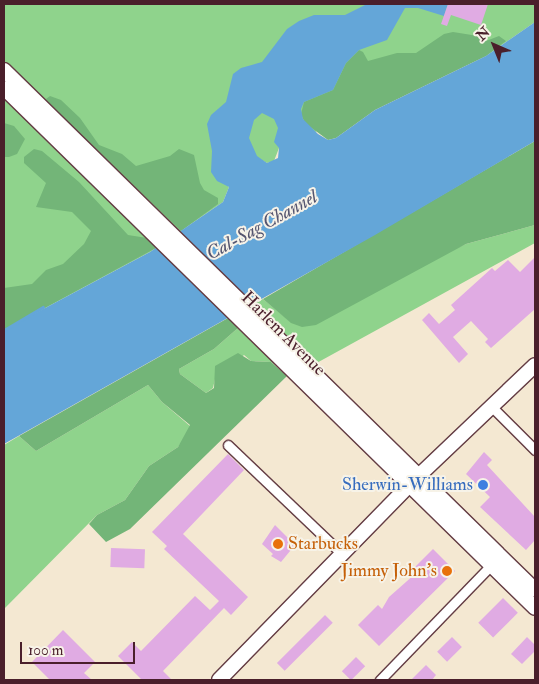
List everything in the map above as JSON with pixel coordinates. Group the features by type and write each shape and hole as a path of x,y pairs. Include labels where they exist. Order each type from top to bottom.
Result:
{"main road":[{"name":"Harlem Avenue","path":"4,70 150,222 257,327 419,476 495,560 535,608"},
{"name":"Harlem Avenue","path":"4,88 150,222"},
{"name":"Harlem Avenue","path":"257,327 408,486 495,560 535,590"},
{"path":"219,680 408,486 535,365"}],"street":[{"path":"491,406 535,450"},
{"path":"228,445 342,554"},
{"path":"380,680 495,560"}],"green space":[{"path":"4,4 535,4 535,22 486,56 279,148 274,161 267,163 260,159 226,184 229,187 223,202 150,252 4,330"},
{"path":"453,32 478,36 486,41 499,36 506,41 486,56 375,110 336,138 328,140 305,123 301,114 304,102 333,90 346,63 359,50 363,52 368,61 397,53 416,53 444,34"},
{"path":"50,96 61,100 80,118 99,145 122,154 136,166 170,156 179,149 194,155 200,183 204,190 218,198 218,204 181,231 50,106 46,99"},
{"path":"4,123 14,126 25,139 17,154 9,157 4,157"},
{"path":"535,141 535,225 466,244 316,325 302,327 291,323 263,299"},
{"path":"34,149 42,151 79,182 128,235 147,238 156,248 4,330 4,288 32,284 46,270 63,264 84,244 91,231 72,212 36,207 46,183 24,163 24,157"},
{"path":"535,225 535,243 313,365 252,305 263,299 292,323 466,244"},
{"path":"228,318 238,328 214,349 179,369 180,374 206,393 214,388 215,366 238,353 251,361 271,362 287,376 130,529 106,542 89,524 97,515 125,500 149,466 178,447 190,425 162,402 148,385 36,451 19,436"},
{"path":"238,328 277,366 271,362 251,361 244,355 215,379 213,388 206,393 180,374 179,369 214,349"},
{"path":"148,385 162,402 190,426 187,435 178,447 149,466 125,500 97,515 4,609 4,445 19,436 36,451"}],"water":[{"name":"Cal-Sag Channel","path":"367,4 448,4 444,16 418,8 405,8 387,40 359,50 346,63 333,90 304,102 301,109 303,119 318,134 328,140 336,138 375,110 486,56 535,22 535,141 375,235 4,444 4,330 150,252 223,202 229,187 217,181 211,172 212,151 207,124 211,115 226,102 233,74 241,68 262,62 287,29 299,21 314,15 345,15","holes":["262,113 274,119 278,128 274,142 279,148 278,158 267,163 257,156 249,138 254,120"]}],"building":[{"path":"448,4 488,4 481,25 451,15 447,26 441,24"},
{"path":"535,257 535,309 491,348 485,342 488,339 471,321 453,337 468,354 459,363 422,320 429,313 439,324 455,310 451,305 492,268 495,271 508,260 520,272"},
{"path":"484,452 492,460 487,465 535,517 535,540 526,550 480,507 490,497 466,474"},
{"path":"228,454 244,470 183,534 248,597 231,615 224,608 163,671 172,680 142,680 118,656 132,642 141,651 195,596 210,610 219,601 164,549 167,546 152,532"},
{"name":"Starbucks","path":"275,525 295,545 281,562 271,556 273,554 262,544"},
{"path":"111,548 145,549 144,568 110,567"},
{"path":"433,549 455,571 379,646 358,625 378,605 382,609 389,597 415,574 411,571"},
{"path":"503,598 518,613 493,638 478,623"},
{"path":"325,615 333,623 285,671 277,663"},
{"path":"63,630 95,662 84,673 92,680 50,680 32,662"},
{"path":"452,637 462,647 447,662 437,652"},
{"path":"527,637 535,645 535,651 522,664 511,654"},
{"path":"356,657 365,666 351,680 342,671"},
{"path":"426,665 436,675 432,680 411,680"}],"waterway":[{"path":"4,330 43,307"}],"place":[{"name":"Sherwin-Williams","path":"483,485"},
{"name":"Starbucks","path":"278,544"},
{"name":"Jimmy John's","path":"447,571"}]}
